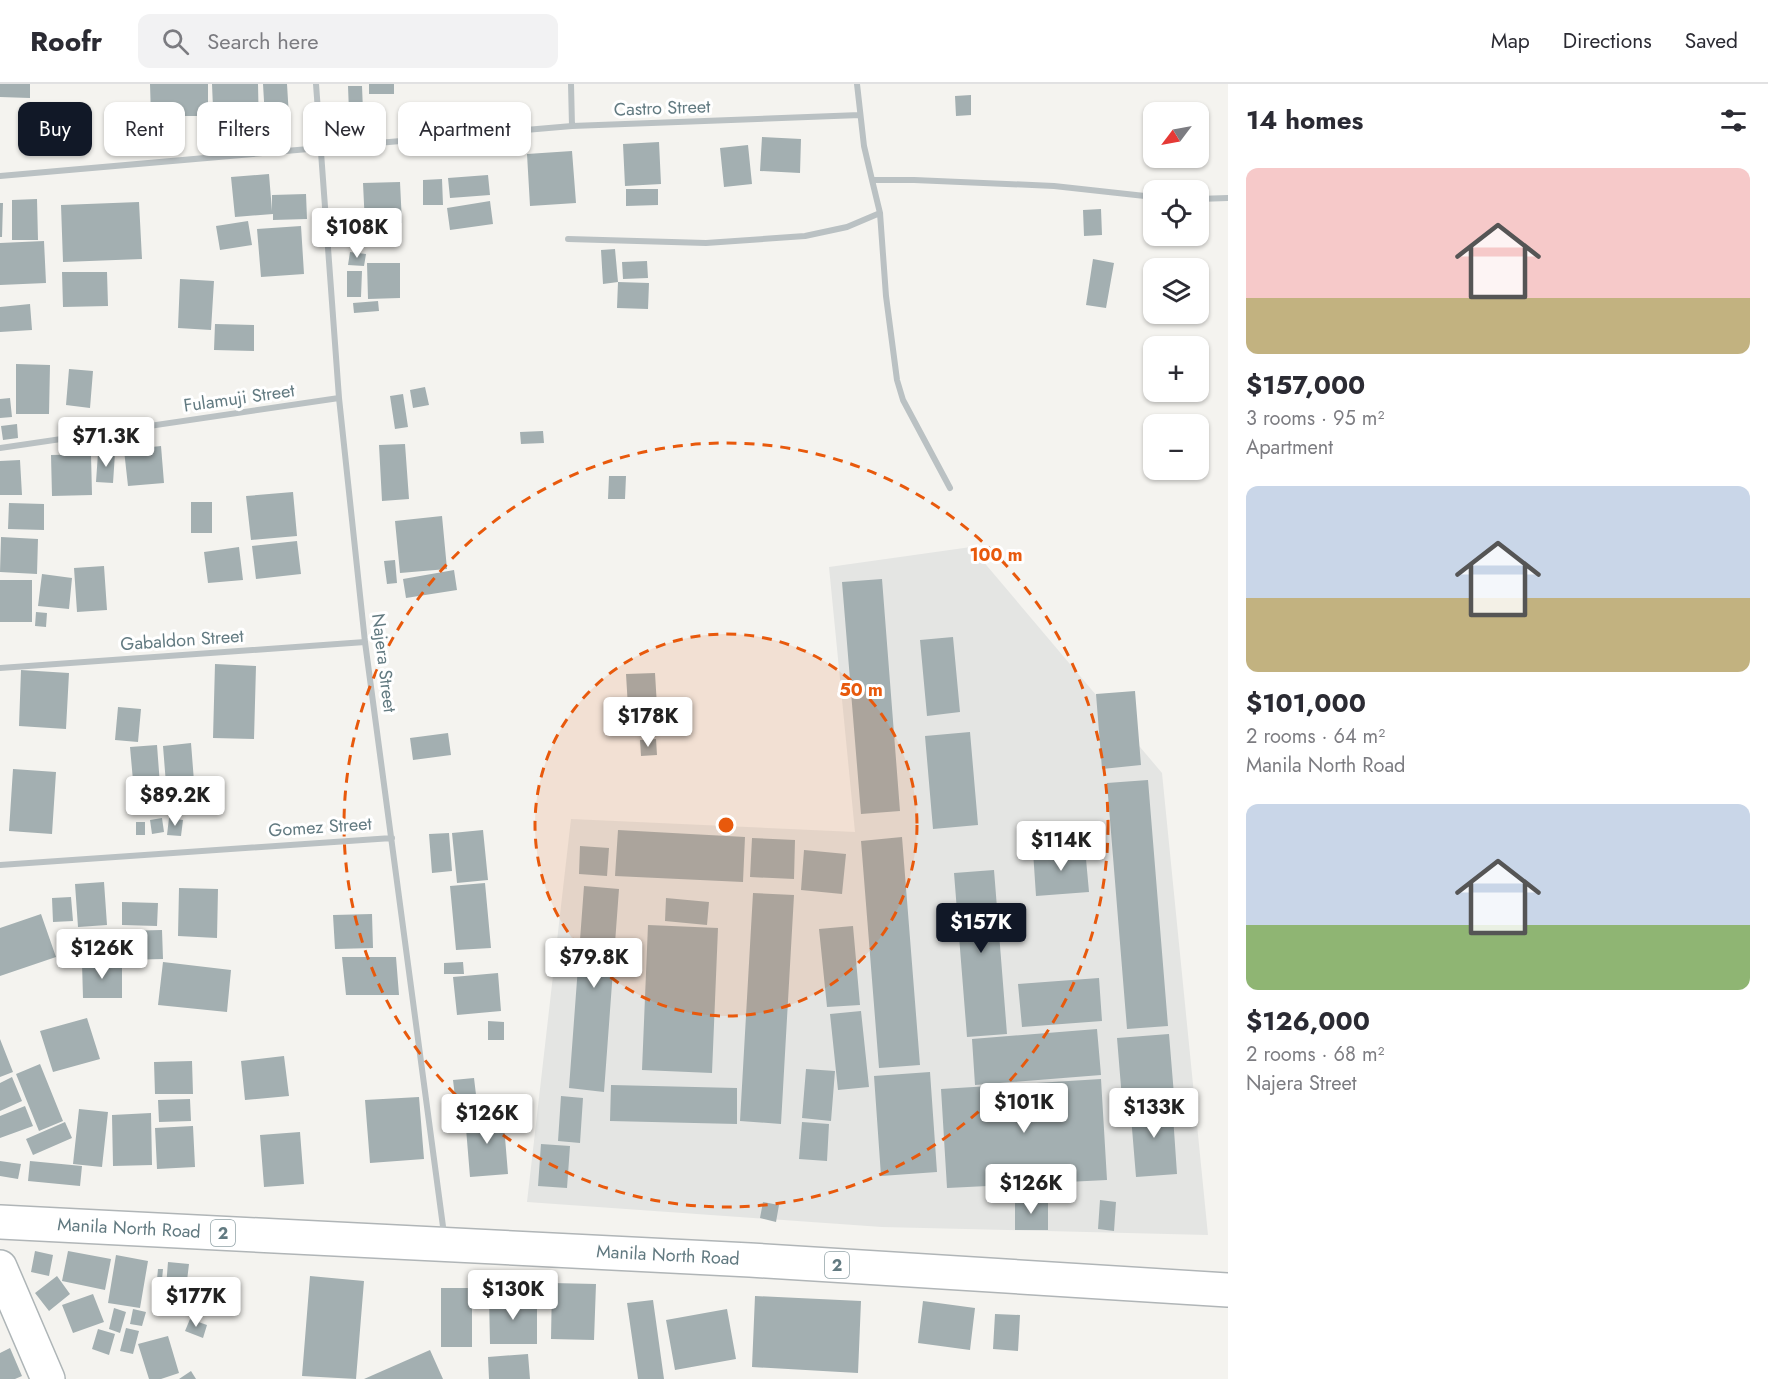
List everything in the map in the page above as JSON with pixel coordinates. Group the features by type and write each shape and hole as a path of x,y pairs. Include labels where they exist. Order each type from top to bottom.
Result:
{"main road":[{"name":"Manila North Road","path":"0,1222 750,1260 1228,1290"},
{"path":"0,1267 48,1379"}],"street":[{"name":"Najera Street","path":"316,84 317,102"},
{"path":"571,84 572,126"},
{"path":"857,84 864,146 880,213 886,296 897,380 903,400 950,488"},
{"name":"Castro Street","path":"386,143 572,126 860,115"},
{"name":"Castro Street","path":"0,176 303,150"},
{"name":"Najera Street","path":"321,156 339,398 365,642 445,1244"},
{"path":"872,180 1054,186 1143,196"},
{"path":"1209,199 1228,198"},
{"path":"568,239 706,243 805,236 847,227 880,213"},
{"name":"Fulamuji Street","path":"0,448 339,398"},
{"name":"Gabaldon Street","path":"0,668 365,642"},
{"name":"Gomez Street","path":"0,865 392,838"}],"shaded area":[{"path":"971,547 1162,773 1208,1235 882,1227 527,1202 571,819 855,832 829,567"}],"building":[{"path":"0,84 30,84 30,98 0,97"},
{"path":"150,84 208,84 208,102 197,102 197,116 185,116 185,102 151,102"},
{"path":"212,84 258,84 258,102 213,102"},
{"path":"263,84 287,84 288,102 264,102"},
{"path":"369,84 394,84 394,94 369,94"},
{"path":"348,86 362,86 363,102 349,102"},
{"path":"971,95 971,115 956,116 955,96"},
{"path":"762,137 801,139 800,173 760,171"},
{"path":"659,142 661,184 625,186 623,144"},
{"path":"748,145 752,184 724,187 720,148"},
{"path":"572,151 576,203 530,206 527,156 531,156 531,154"},
{"path":"269,174 272,211 272,195 306,194 307,219 273,220 273,214 235,217 231,177"},
{"path":"488,175 490,195 450,198 448,178"},
{"path":"442,179 443,205 423,205 423,180"},
{"path":"400,182 402,223 365,225 363,183"},
{"path":"626,189 658,189 658,205 626,206"},
{"path":"37,199 38,240 12,240 12,200"},
{"path":"490,201 493,224 450,230 447,208"},
{"path":"139,202 142,259 63,262 61,205"},
{"path":"0,203 3,203 2,237 0,237"},
{"path":"1101,209 1102,235 1084,236 1083,210"},
{"path":"248,221 252,245 220,250 216,226"},
{"path":"301,226 304,274 261,277 257,229"},
{"path":"44,241 46,283 0,285 0,243"},
{"path":"615,249 618,282 603,284 601,250"},
{"path":"350,252 366,254 364,266 348,265"},
{"path":"1093,259 1114,263 1106,308 1086,305"},
{"path":"647,261 648,278 623,279 622,262"},
{"path":"367,263 400,263 400,298 368,299"},
{"path":"347,271 362,271 361,297 347,297"},
{"path":"62,272 107,272 108,306 63,307"},
{"path":"180,279 214,281 211,330 178,328"},
{"path":"618,282 649,283 648,309 617,308"},
{"path":"378,301 379,311 354,313 353,303"},
{"path":"30,304 32,330 0,332 0,307"},
{"path":"215,324 254,325 254,351 214,350"},
{"path":"16,364 50,365 49,414 16,414"},
{"path":"69,369 93,371 90,408 66,405"},
{"path":"425,387 429,405 413,408 410,390"},
{"path":"403,394 408,427 395,429 390,396"},
{"path":"10,398 12,417 0,418 0,399"},
{"path":"17,424 18,438 3,440 1,426"},
{"path":"543,431 544,443 521,444 520,432"},
{"path":"405,444 409,499 382,501 379,445"},
{"path":"161,446 164,483 128,486 124,450"},
{"path":"98,453 115,453 113,483 96,482"},
{"path":"91,454 92,495 52,496 51,455"},
{"path":"20,460 22,495 0,495 0,461"},
{"path":"609,476 626,476 625,499 608,499"},
{"path":"293,492 297,536 251,540 246,496"},
{"path":"191,502 212,502 212,533 191,533"},
{"path":"9,503 44,504 44,530 8,529"},
{"path":"442,516 447,569 400,573 395,521"},
{"path":"1,537 38,539 37,574 0,572"},
{"path":"297,541 301,574 256,579 252,546"},
{"path":"239,547 243,580 208,583 204,552"},
{"path":"395,560 397,583 387,584 384,561"},
{"path":"104,566 107,610 77,612 74,568"},
{"path":"454,570 457,590 406,598 403,579"},
{"path":"42,574 72,578 69,609 38,606"},
{"path":"882,579 900,811 861,814 842,582"},
{"path":"0,580 32,580 32,622 0,622"},
{"path":"36,612 47,613 46,627 35,626"},
{"path":"953,637 960,712 927,716 920,640"},
{"path":"215,664 256,666 254,739 213,738"},
{"path":"21,670 69,673 66,729 19,726"},
{"path":"655,673 658,723 629,724 626,674"},
{"path":"1135,691 1141,765 1102,769 1096,694"},
{"path":"118,707 141,709 138,742 115,740"},
{"path":"970,732 978,825 933,829 925,736"},
{"path":"448,733 451,755 413,760 410,738"},
{"path":"656,739 657,755 641,756 640,740"},
{"path":"191,743 196,807 168,809 163,746"},
{"path":"157,745 162,812 136,814 130,747"},
{"path":"13,769 56,772 52,834 9,831"},
{"path":"1148,780 1168,1026 1127,1029 1107,783"},
{"path":"162,818 164,832 152,834 150,820"},
{"path":"169,818 183,820 181,836 167,835"},
{"path":"136,822 145,822 145,835 136,835"},
{"path":"483,830 488,880 457,883 452,833"},
{"path":"618,830 745,837 743,882 615,876"},
{"path":"449,833 452,871 432,873 429,834"},
{"path":"902,837 920,1065 879,1068 861,841"},
{"path":"752,838 795,840 794,879 750,877"},
{"path":"580,846 609,848 607,876 579,874"},
{"path":"1085,848 1089,892 1036,896 1033,851"},
{"path":"804,850 846,854 842,894 801,890"},
{"path":"994,870 1007,1034 967,1037 954,873"},
{"path":"104,882 107,925 78,927 75,884"},
{"path":"485,883 491,948 456,950 450,886"},
{"path":"584,886 619,889 604,1092 569,1088"},
{"path":"179,888 218,889 217,938 178,936"},
{"path":"753,893 794,895 781,1124 740,1121"},
{"path":"71,897 73,921 53,922 52,898"},
{"path":"666,898 709,902 707,925 665,921"},
{"path":"122,902 158,903 157,926 122,925"},
{"path":"41,914 56,957 0,976 0,928"},
{"path":"372,914 373,948 335,949 333,915"},
{"path":"648,925 718,928 712,1073 642,1070"},
{"path":"853,926 860,1005 827,1007 819,929"},
{"path":"96,930 114,930 114,957 96,957"},
{"path":"162,930 163,959 122,960 121,931"},
{"path":"60,934 90,934 90,957 60,956"},
{"path":"342,957 396,957 399,995 346,995"},
{"path":"163,962 231,970 227,1012 158,1005"},
{"path":"463,962 464,974 444,974 444,963"},
{"path":"82,963 122,963 122,998 83,998"},
{"path":"498,973 501,1011 457,1015 453,977"},
{"path":"1099,978 1102,1021 1022,1027 1018,984"},
{"path":"861,1011 869,1087 838,1090 830,1014"},
{"path":"87,1018 100,1059 53,1072 40,1031"},
{"path":"488,1021 504,1022 504,1040 488,1040"},
{"path":"1097,1029 1101,1075 975,1085 972,1039"},
{"path":"1169,1034 1174,1095 1122,1099 1117,1038"},
{"path":"0,1039 13,1072 0,1077"},
{"path":"284,1056 289,1096 245,1100 241,1061"},
{"path":"192,1061 193,1094 155,1094 154,1062"},
{"path":"40,1064 63,1121 39,1131 16,1074"},
{"path":"806,1069 835,1071 831,1121 802,1118"},
{"path":"930,1072 937,1172 881,1176 874,1076"},
{"path":"12,1077 22,1101 0,1111 0,1083"},
{"path":"474,1078 477,1103 456,1105 453,1080"},
{"path":"1101,1079 1107,1180 947,1188 941,1089"},
{"path":"611,1085 737,1088 737,1124 610,1121"},
{"path":"561,1096 583,1098 580,1143 558,1141"},
{"path":"419,1097 424,1159 370,1163 365,1100"},
{"path":"190,1099 191,1121 159,1122 158,1100"},
{"path":"1172,1101 1177,1174 1136,1177 1130,1104"},
{"path":"25,1106 33,1126 0,1138 0,1116"},
{"path":"79,1109 108,1112 102,1167 73,1164"},
{"path":"151,1113 152,1165 113,1166 112,1115"},
{"path":"503,1113 508,1174 470,1177 465,1116"},
{"path":"65,1122 72,1138 33,1155 26,1139"},
{"path":"802,1122 829,1124 827,1161 799,1159"},
{"path":"193,1126 195,1167 157,1169 155,1128"},
{"path":"300,1132 304,1184 264,1187 260,1135"},
{"path":"541,1144 570,1146 567,1188 538,1186"},
{"path":"0,1161 21,1164 18,1179 0,1176"},
{"path":"30,1161 82,1166 80,1186 28,1181"},
{"path":"1015,1200 1048,1201 1048,1230 1015,1230"},
{"path":"1100,1200 1116,1202 1114,1231 1098,1229"},
{"path":"763,1202 779,1205 776,1222 760,1218"},
{"path":"35,1251 53,1255 49,1276 31,1272"},
{"path":"68,1251 111,1259 105,1290 62,1281"},
{"path":"116,1255 148,1261 140,1308 108,1303"},
{"path":"168,1262 189,1264 186,1289 166,1287"},
{"path":"158,1269 163,1269 160,1301 155,1300"},
{"path":"57,1276 70,1294 49,1311 35,1293"},
{"path":"310,1276 364,1281 356,1379 302,1376"},
{"path":"552,1283 596,1284 594,1340 551,1339"},
{"path":"441,1288 472,1288 472,1347 441,1347"},
{"path":"198,1293 217,1297 214,1314 195,1311"},
{"path":"93,1294 104,1322 73,1333 62,1305"},
{"path":"755,1296 861,1301 858,1373 752,1367"},
{"path":"489,1298 537,1298 537,1344 490,1344"},
{"path":"653,1300 664,1379 638,1379 627,1303"},
{"path":"923,1301 975,1308 970,1350 918,1343"},
{"path":"114,1308 126,1312 120,1333 109,1329"},
{"path":"133,1309 146,1312 142,1326 130,1324"},
{"path":"727,1309 736,1359 675,1370 666,1320"},
{"path":"995,1314 1020,1315 1018,1351 993,1349"},
{"path":"190,1319 207,1325 203,1338 185,1331"},
{"path":"126,1328 139,1331 133,1354 120,1351"},
{"path":"98,1329 115,1334 109,1355 92,1349"},
{"path":"168,1336 179,1373 161,1379 149,1379 138,1344"},
{"path":"10,1348 22,1376 15,1379 0,1379 0,1353"},
{"path":"430,1350 443,1379 364,1379"},
{"path":"528,1354 530,1379 489,1379 488,1357"},
{"path":"191,1371 196,1379 179,1379"}]}
